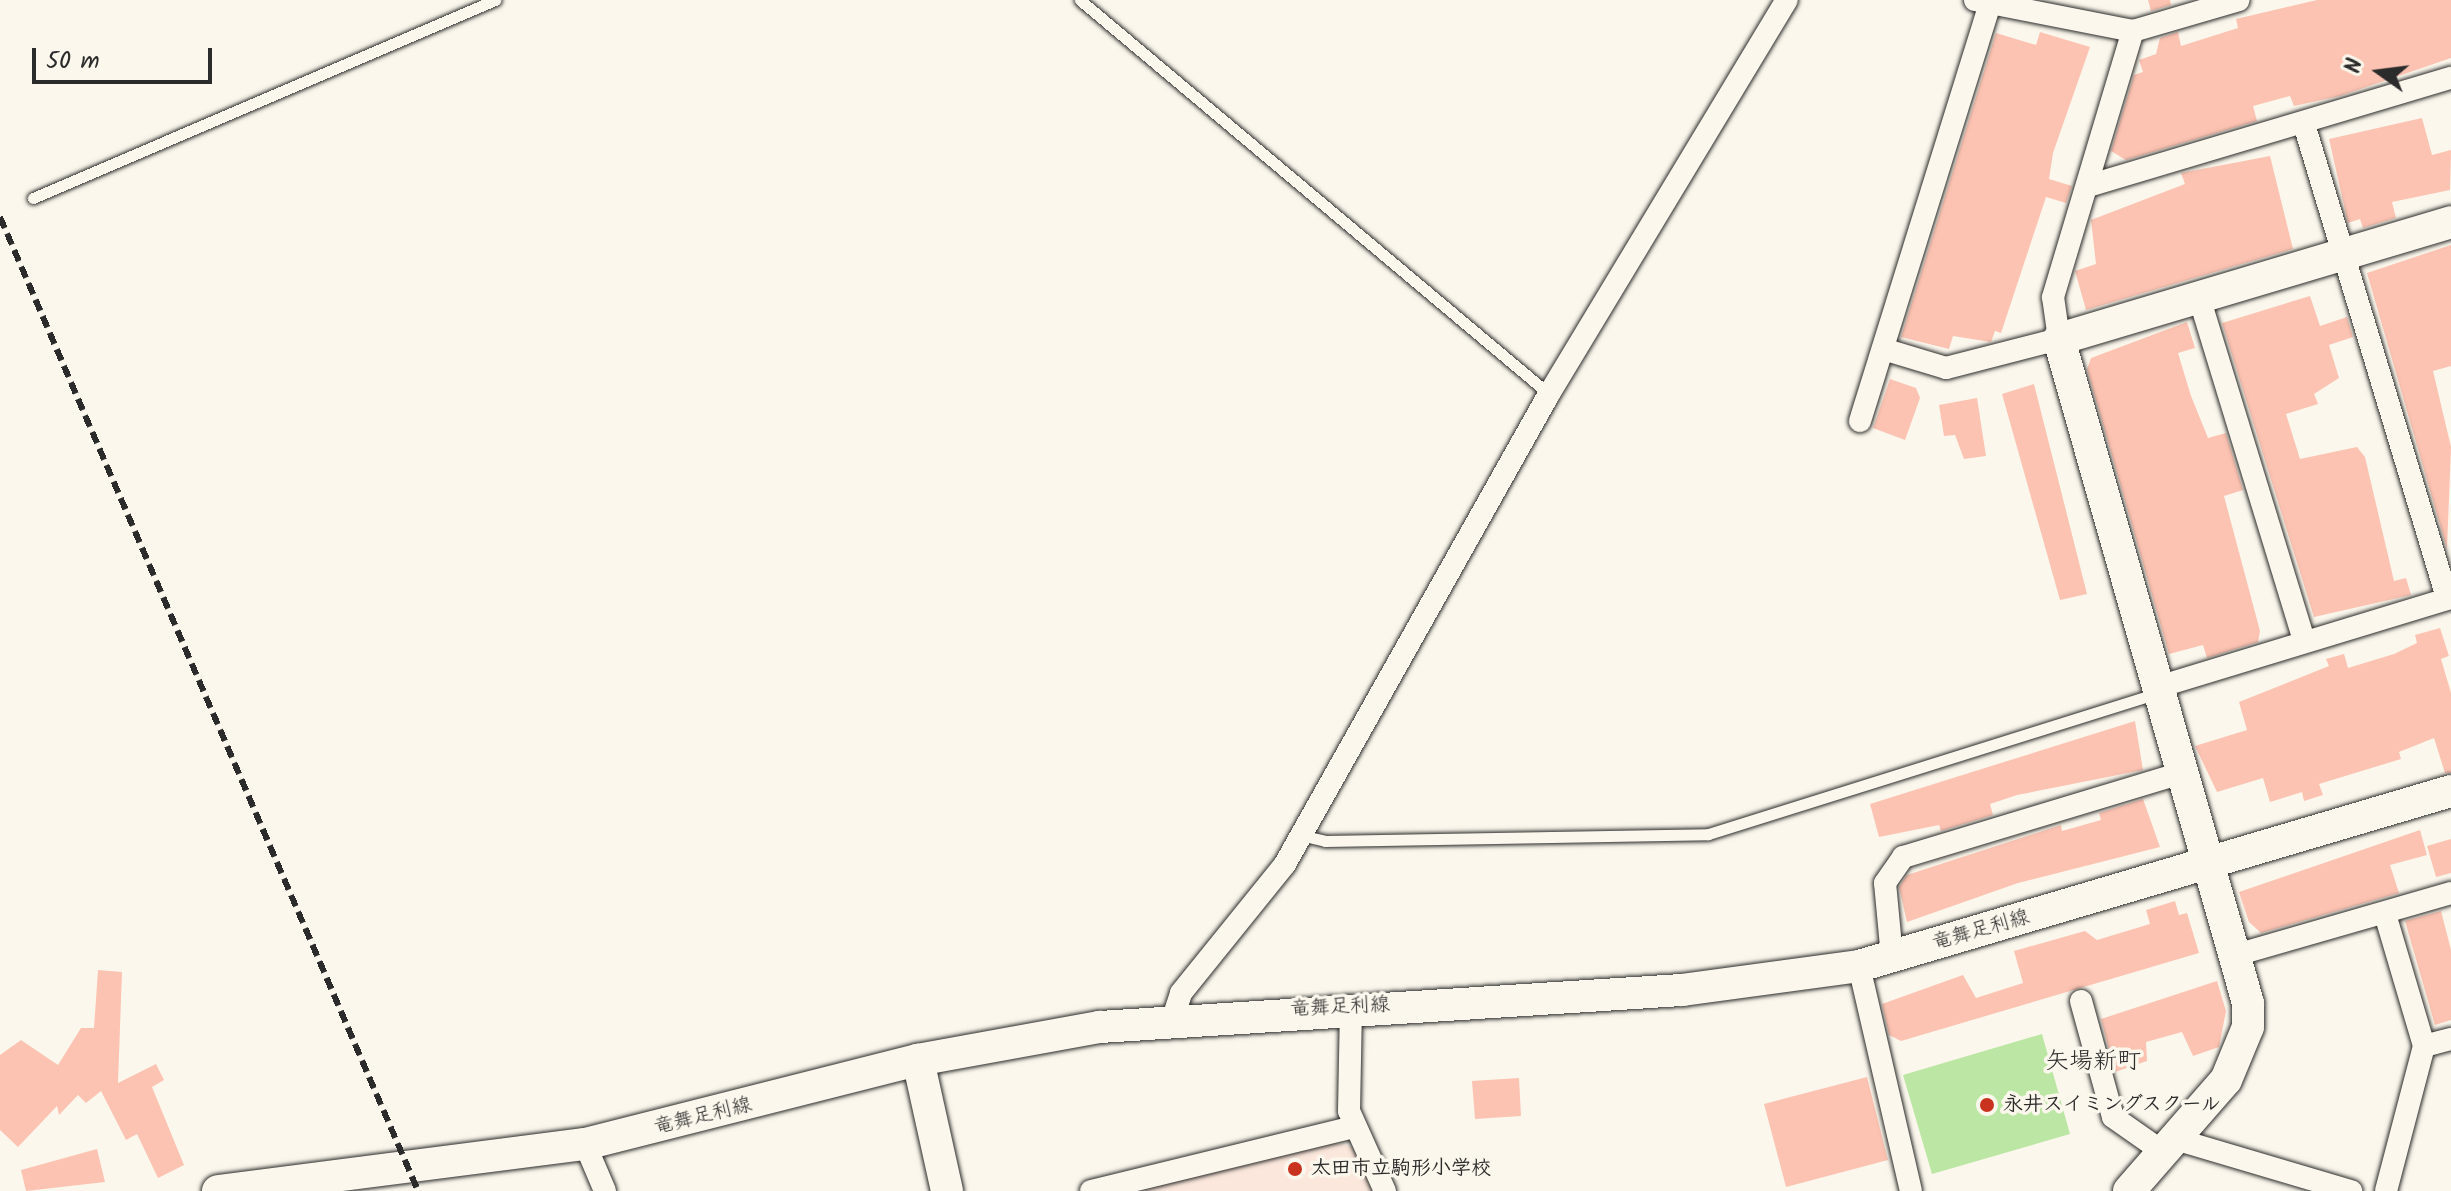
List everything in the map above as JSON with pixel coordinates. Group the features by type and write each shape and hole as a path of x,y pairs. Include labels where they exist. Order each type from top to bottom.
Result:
{"main road":[{"path":"2129,1191 2240,1057 2248,1003 2059,339 2451,222"},
{"name":"竜舞足利線","path":"218,1191 585,1144 918,1060 1173,1018 1682,990 1859,966 2451,791"},
{"path":"918,1060 947,1191"}],"street":[{"path":"1173,1018 1181,993 1300,835 1549,394 1787,0"},
{"path":"1860,421 1982,4 2133,31 2239,0"},
{"path":"1883,349 1946,368 2059,339 2053,297 2133,31"},
{"path":"2088,186 2451,78"},
{"path":"2158,690 2304,641 2449,598 2304,124"},
{"path":"2199,297 2304,641"},
{"path":"1892,957 1885,883 1903,857 2182,773"},
{"path":"2236,955 2451,893"},
{"path":"2385,914 2424,1046 2386,1191"},
{"path":"1859,966 1910,1191"},
{"path":"2081,1001 2113,1117 2169,1145 2351,1191"},
{"path":"1351,1007 1353,1127 1385,1191"},
{"path":"2424,1046 2451,1039"},
{"path":"1091,1191 1353,1127"},
{"path":"585,1144 605,1191"}],"lane":[{"path":"33,198 495,0"},
{"path":"1080,0 1549,394"},
{"path":"1300,835 1325,841 1708,834 2158,690"}],"shaded area":[{"name":"太田市立駒形小学校","path":"1332,1142 1353,1147 1374,1191 1139,1191"}],"green space":[{"name":"永井スイミングスクール","path":"2042,1034 2070,1134 1932,1174 1903,1075"}],"building":[{"path":"2148,0 2170,0 2171,5 2151,11"},
{"path":"2317,0 2451,0 2451,58 2340,96 2294,106 2290,96 2253,106 2257,121 2126,160 2111,151 2134,75 2143,72 2139,60 2156,54 2160,38 2178,32 2181,46 2238,28 2236,19"},
{"path":"2040,32 2090,47 2053,153 2049,179 2072,186 2066,203 2046,197 2001,333 1995,331 1991,342 1953,336 1949,349 1901,337 1996,33 2036,45"},
{"path":"2422,118 2432,155 2451,150 2450,190 2392,202 2396,218 2363,228 2360,219 2348,223 2329,139"},
{"path":"2270,156 2293,249 2086,310 2075,271 2096,264 2091,220 2185,184 2181,173"},
{"path":"2451,245 2451,366 2433,371 2451,447 2447,549 2367,273"},
{"path":"2310,296 2320,326 2347,317 2353,337 2329,345 2339,378 2314,394 2318,404 2286,414 2300,459 2357,447 2365,457 2394,581 2406,578 2411,595 2314,617 2222,323"},
{"path":"2187,322 2195,348 2178,353 2208,438 2226,433 2243,490 2224,496 2260,631 2258,642 2207,658 2203,645 2169,654 2087,369 2091,358"},
{"path":"1890,379 1916,388 1920,398 1905,440 1873,428"},
{"path":"2034,384 2087,594 2060,600 2002,394"},
{"path":"1977,398 1986,456 1964,459 1955,435 1944,436 1939,405"},
{"path":"2440,628 2449,656 2441,659 2451,693 2451,773 2445,773 2434,738 2399,752 2401,759 2319,784 2323,795 2304,801 2302,792 2270,802 2263,778 2217,792 2195,746 2247,730 2239,702 2329,666 2326,659 2344,654 2348,668 2394,654 2417,643 2415,635"},
{"path":"2135,721 2143,770 2017,795 1990,804 1993,815 1941,831 1939,825 1879,837 1870,804"},
{"path":"2143,799 2160,847 2018,883 1907,922 1899,887 1907,875 2061,825 2062,831 2101,820 2099,813"},
{"path":"2420,830 2427,855 2390,865 2399,893 2261,933 2249,922 2239,892"},
{"path":"2451,839 2451,873 2436,877 2427,846"},
{"path":"2175,901 2179,915 2187,913 2199,953 1901,1041 1889,1035 1882,1004 1963,975 1976,998 2023,983 2014,951 2085,931 2097,940 2150,924 2146,910"},
{"path":"2441,911 2451,950 2451,1020 2435,1025 2405,921"},
{"path":"98,970 122,972 118,1083 156,1064 164,1080 152,1087 184,1165 158,1178 137,1134 126,1140 101,1091 86,1103 78,1095 59,1115 57,1106 18,1147 0,1130 0,1055 21,1040 58,1065 81,1028 94,1028"},
{"path":"2217,981 2226,1011 2219,1047 2193,1056 2182,1032 2146,1042 2147,1061 2115,1072 2101,1019"},
{"path":"1867,1077 1888,1160 1786,1187 1764,1104"},
{"path":"1519,1078 1521,1116 1475,1119 1472,1081"},
{"path":"97,1149 105,1182 26,1191 21,1170"}],"railway":[{"path":"0,217 418,1191"}],"place":[{"name":"永井スイミングスクール","path":"1987,1105"},
{"name":"太田市立駒形小学校","path":"1295,1169"}],"district":[{"name":"矢場新町","path":"2093,1062"}]}
